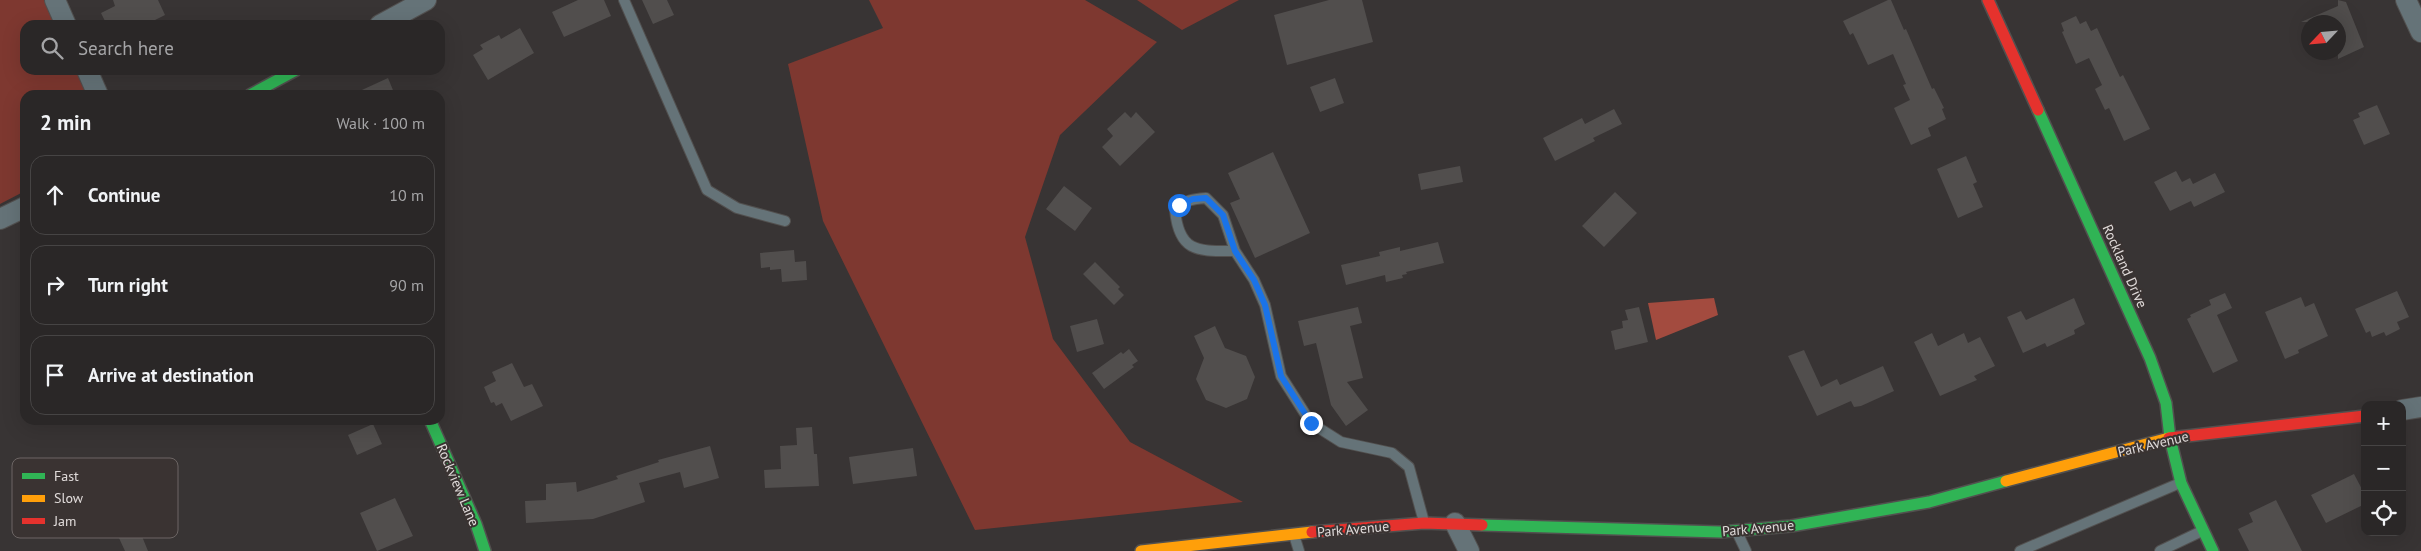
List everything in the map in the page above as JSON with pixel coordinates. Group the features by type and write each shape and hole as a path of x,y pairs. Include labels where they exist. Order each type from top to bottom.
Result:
{"street":[{"path":"55,0 64,20"},
{"path":"389,20 426,0"},
{"name":"Rockland Drive","path":"1988,0 2150,358 2166,403 2170,438 2181,483 2212,551"},
{"path":"2406,0 2421,32"},
{"path":"88,75 96,90"},
{"path":"272,90 290,75"},
{"path":"0,219 20,209"},
{"path":"2406,409 2421,407"},
{"name":"Park Avenue","path":"1141,551 1294,534 1424,523 1720,532 1791,526 1929,502 2170,438 2361,416"},
{"name":"Rockview Lane","path":"432,425 476,524 485,551"},
{"path":"1455,523 1469,551"}],"lane":[{"path":"624,0 707,190 737,208 785,221"},
{"path":"1235,251 1201,251 1188,245 1180,234 1175,210 1179,205 1193,199 1206,198 1223,215 1235,251 1254,280 1265,305 1281,376 1311,423 1341,442 1392,453 1409,467 1424,523"},
{"path":"2020,551 2181,483"},
{"path":"1736,531 1746,551"},
{"path":"2160,551 2203,531"},
{"path":"1294,534 1300,551"}],"shaded area":[{"path":"0,0 46,0 55,20 20,20 20,75 79,75 86,90 20,90 20,194 0,204"},
{"path":"869,0 1085,0 1157,42 1060,135 1025,237 1053,339 1130,442 1243,502 975,530 823,221 788,64 883,28"},
{"path":"1137,0 1239,0 1182,30"},
{"path":"1714,298 1718,315 1656,340 1648,303"}],"building":[{"path":"113,0 158,0 165,15 155,20 104,20 101,13 115,6"},
{"path":"578,0 604,0 611,16 564,37 552,12"},
{"path":"642,0 667,0 674,15 653,24"},
{"path":"1329,0 1362,0 1373,42 1287,65 1274,15"},
{"path":"1891,0 1904,30 1906,29 1932,89 1934,88 1944,108 1942,109 1946,119 1928,128 1931,136 1911,145 1894,108 1910,100 1903,85 1906,84 1893,54 1868,65 1853,33 1850,35 1843,21"},
{"path":"2338,0 2346,2 2364,47 2346,55 2346,15 2317,15 2338,6"},
{"path":"2076,16 2080,24 2086,21 2091,31 2097,28 2120,77 2123,75 2150,129 2124,141 2109,108 2105,110 2095,89 2102,85 2089,58 2076,64 2062,32 2064,31 2061,23"},
{"path":"520,28 534,53 488,80 473,55 483,49 480,45 499,35 501,39"},
{"path":"388,78 393,90 362,90"},
{"path":"1335,78 1344,103 1320,112 1310,87"},
{"path":"2377,105 2390,134 2364,145 2353,120 2360,117 2358,113"},
{"path":"1614,109 1622,124 1593,138 1595,141 1555,161 1543,138 1582,118 1585,124"},
{"path":"1125,112 1131,118 1136,112 1155,132 1120,166 1102,147 1113,136 1107,129"},
{"path":"1273,152 1310,233 1255,258 1230,203 1240,199 1228,173"},
{"path":"1966,156 1977,182 1973,184 1983,207 1958,218 1937,169"},
{"path":"1460,166 1463,182 1421,190 1418,174"},
{"path":"2176,171 2182,182 2190,178 2193,184 2215,173 2225,192 2194,207 2191,201 2170,211 2154,182"},
{"path":"1064,186 1092,208 1075,231 1046,209"},
{"path":"1615,192 1637,213 1604,247 1582,226"},
{"path":"1438,242 1444,263 1406,272 1407,274 1402,275 1403,278 1386,282 1385,275 1346,285 1341,265 1380,256 1379,252 1400,247 1400,251"},
{"path":"794,250 795,262 806,261 807,280 782,282 781,269 770,270 770,267 761,268 760,253"},
{"path":"1095,262 1120,287 1118,289 1124,295 1114,305 1083,274"},
{"path":"2397,291 2409,317 2397,322 2400,329 2386,336 2384,332 2372,337 2370,331 2366,333 2355,309"},
{"path":"2225,293 2232,308 2217,315 2238,361 2213,373 2187,319 2191,317 2190,315 2211,305 2209,300"},
{"path":"2301,297 2305,307 2314,303 2328,336 2298,350 2299,353 2285,359 2265,312"},
{"path":"2074,298 2085,324 2074,330 2075,334 2047,347 2045,343 2023,353 2007,317 2021,311 2026,320"},
{"path":"1358,307 1362,323 1350,326 1363,378 1347,382 1368,410 1346,426 1331,405 1316,343 1304,346 1298,321"},
{"path":"1639,307 1648,342 1615,350 1611,331 1623,328 1622,321 1628,320 1625,310"},
{"path":"1097,319 1104,344 1077,352 1070,326"},
{"path":"1215,326 1225,348 1246,356 1255,377 1247,399 1226,408 1206,400 1196,379 1204,358 1194,336"},
{"path":"1932,333 1938,346 1964,333 1968,343 1980,337 1995,366 1974,376 1977,380 1940,396 1914,342"},
{"path":"1129,349 1138,361 1132,365 1134,367 1104,389 1092,373 1121,352 1123,354"},
{"path":"1804,350 1821,387 1837,379 1840,385 1883,366 1894,391 1861,406 1854,407 1851,401 1817,416 1788,356"},
{"path":"512,363 524,387 532,384 543,406 511,421 502,403 496,406 494,402 491,403 484,387 496,381 492,372"},
{"path":"373,425 382,444 357,455 348,435"},
{"path":"812,427 814,454 817,454 819,486 765,488 764,470 781,469 780,446 797,445 796,428"},
{"path":"710,446 719,478 684,488 680,472 639,483 645,502 593,519 526,523 525,501 546,500 546,484 576,482 577,492 618,479 616,476 659,462 658,460"},
{"path":"913,448 917,476 853,484 849,457"},
{"path":"2354,474 2361,487 2361,506 2326,523 2311,495"},
{"path":"395,498 413,536 377,551 360,513"},
{"path":"2276,500 2302,551 2249,551 2238,529 2253,522 2249,513"},
{"path":"119,538 143,538 148,551 125,551"}],"traffic: fast":[{"path":"259,90 287,75"},
{"path":"2038,110 2150,358 2166,403 2170,438 2181,483 2213,551"},
{"path":"432,425 476,524 485,551"},
{"path":"1482,525 1720,532 1791,526 1929,502 2006,481"}],"traffic: slow":[{"path":"2006,481 2169,438"},
{"path":"1141,551 1312,532"}],"traffic: jam":[{"path":"1988,0 2038,110"},
{"path":"2169,438 2361,416"},
{"path":"1312,532 1424,523 1482,525"}],"route":[{"path":"1179,205 1193,199 1206,198 1223,215 1235,251 1254,280 1265,305 1273,331 1281,376 1311,423"}]}
